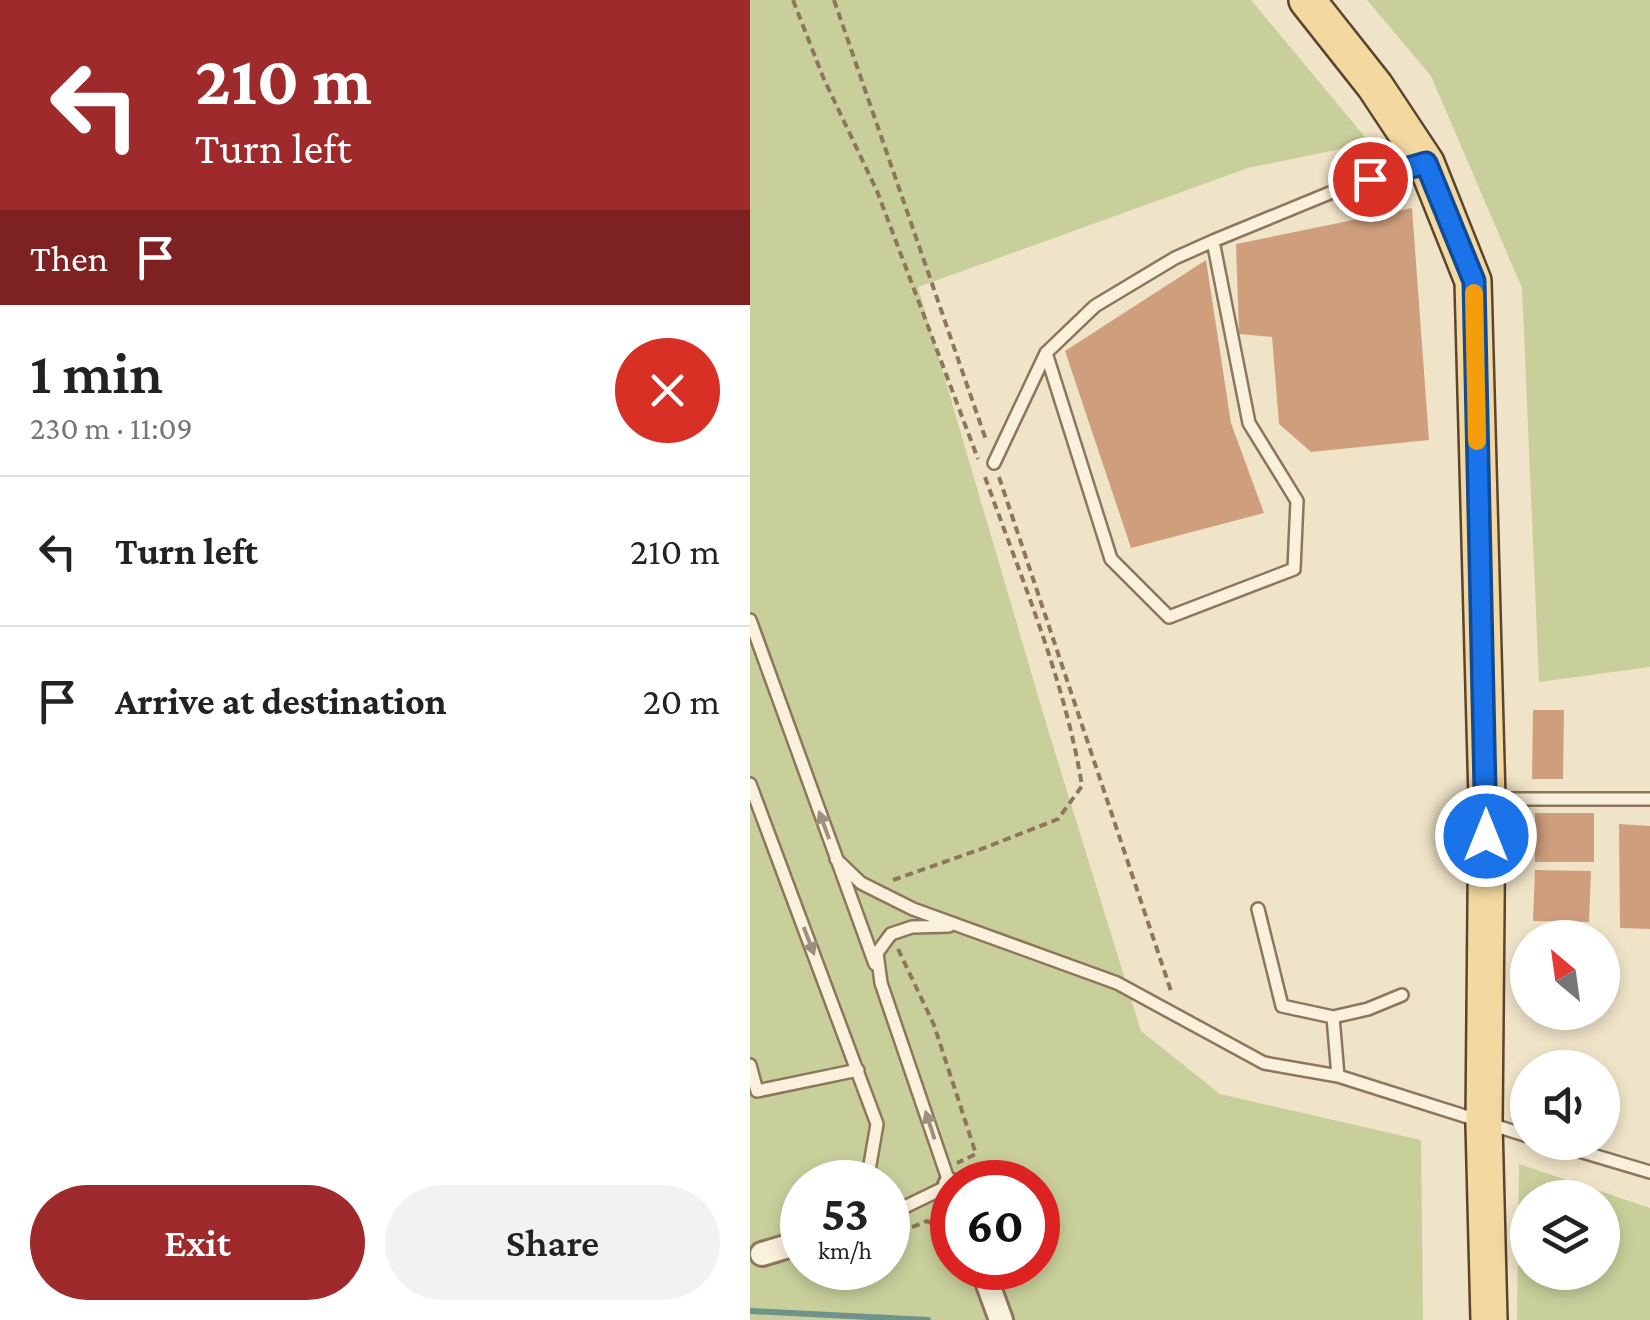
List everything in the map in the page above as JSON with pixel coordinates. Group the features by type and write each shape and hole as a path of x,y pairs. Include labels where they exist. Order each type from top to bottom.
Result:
{"main road":[{"path":"1308,0 1375,86 1426,163 1474,281 1486,800 1484,1124 1489,1320"}],"street":[{"path":"762,1254 780,1249"},
{"path":"990,1290 1001,1320"}],"lane":[{"path":"994,463 1046,353 1095,306 1175,258 1213,241 1342,188 1426,163"},
{"path":"1046,353 1112,559 1169,618 1294,569 1296,501 1248,422 1213,241"},
{"path":"750,620 942,1160"},
{"path":"750,784 876,1124 871,1160"},
{"path":"1486,800 1650,800"},
{"path":"836,859 861,883 913,909 1117,983 1264,1063 1338,1076 1510,1131"},
{"path":"1258,909 1282,1006 1333,1018 1402,995"},
{"path":"881,982 877,953 891,934 912,927 954,926"},
{"path":"1333,1018 1338,1076"},
{"path":"750,1065 757,1091 858,1070"},
{"path":"1610,1160 1650,1172"}],"path":[{"path":"793,0 822,76 877,191 980,463 1056,678 1082,786 1058,819 872,887"},
{"path":"834,0 1180,1018"},
{"path":"891,934 934,1025 976,1154 970,1160"}],"green space":[{"path":"750,0 1251,0 1370,143 1248,168 918,287 1141,1031 1220,1094 1421,1140 1423,1320 750,1320"},
{"path":"1367,0 1650,0 1650,667 1539,682 1522,288 1431,76"},
{"path":"1519,1164 1567,1180 1519,1180"},
{"path":"1620,1198 1650,1208 1650,1320 1517,1320 1517,1290 1620,1290"}],"building":[{"path":"1412,208 1429,440 1311,452 1279,424 1272,337 1239,334 1236,244"},
{"path":"1206,260 1231,423 1264,513 1131,548 1065,351"},
{"path":"1533,710 1564,710 1563,779 1532,779"},
{"path":"1535,813 1594,813 1594,862 1535,862"},
{"path":"1619,824 1650,826 1650,929 1620,928"},
{"path":"1535,870 1591,871 1589,920 1533,920"}],"waterway":[{"path":"750,1311 928,1320"}],"slow traffic":[{"path":"1474,293 1477,441"}],"route":[{"path":"1370,179 1426,163 1474,281 1486,836"}]}
